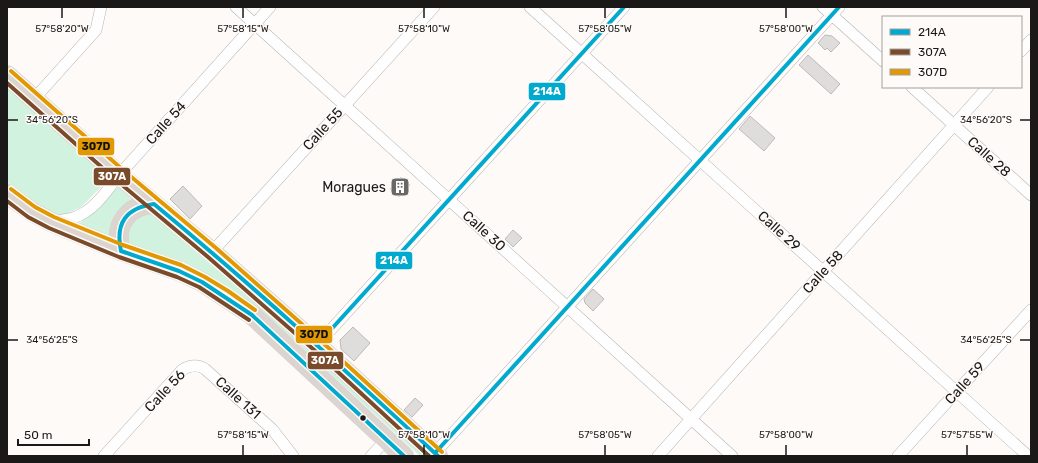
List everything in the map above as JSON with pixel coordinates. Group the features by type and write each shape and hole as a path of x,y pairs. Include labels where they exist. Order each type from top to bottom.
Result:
{"highway":[{"path":"7,75 317,345 436,455"},
{"path":"7,194 32,212 51,222 121,251 179,271 202,282 252,315 404,456"},
{"path":"121,251 118,236 123,220 136,207 145,204 154,204"}],"street":[{"path":"34,99 96,30 101,7"},
{"name":"Calle 30","path":"236,7 732,456"},
{"name":"Calle 54","path":"51,222 72,218 85,212 97,202 270,7"},
{"name":"Calle 55","path":"212,252 434,7"},
{"name":"Calle 29","path":"530,7 1028,456"},
{"path":"317,345 624,7"},
{"path":"823,7 836,11 882,60"},
{"path":"436,455 700,160 836,11"},
{"path":"1022,50 1031,40"},
{"name":"Calle 28","path":"913,88 1031,194"},
{"name":"Calle 58","path":"658,456 987,88"},
{"name":"Calle 59","path":"898,456 1031,310"},
{"name":"Calle 56","path":"104,456 182,370 188,366 195,365"},
{"name":"Calle 131","path":"195,365 205,369 272,428 293,456"},
{"path":"371,456 386,440"}],"green space":[{"path":"7,81 106,167 105,183 81,207 59,217 30,202 7,182"},
{"path":"121,184 140,201 132,203 110,228 109,239 78,225"},
{"path":"148,210 243,292 425,456 420,456 267,316 124,244 124,230"}],"building":[{"path":"825,35 832,36 840,43 831,52 827,48 825,50 818,43"},
{"path":"808,55 840,84 831,94 799,65"},
{"path":"750,116 775,138 764,151 739,129"},
{"name":"Moragues","path":"401,177 410,185 399,197 390,189"},
{"path":"183,186 202,206 190,219 170,199"},
{"path":"513,230 522,238 513,247 505,239"},
{"path":"593,289 604,299 593,311 585,303 584,299"},
{"path":"353,327 370,343 354,361 341,349 340,340"},
{"path":"415,398 423,405 412,417 404,410"}],"transit line":[{"name":"214A","path":"317,345 624,7"},
{"name":"214A","path":"435,453 839,7"},
{"name":"307D","path":"11,71 123,170 216,248 321,341 442,452"},
{"name":"307A","path":"7,83 115,179 208,257 313,349 429,456"},
{"name":"307D","path":"11,189 35,207 54,217 123,245 181,265 205,277 255,310"},
{"name":"307A","path":"7,201 28,217 49,228 119,257 177,277 199,287 249,320"},
{"name":"214A","path":"404,456 252,315 202,282 179,271 121,251 120,232 121,225 125,218 136,209 154,204 227,265 438,456"}],"place":[{"name":"Moragues","path":"400,187"}]}
